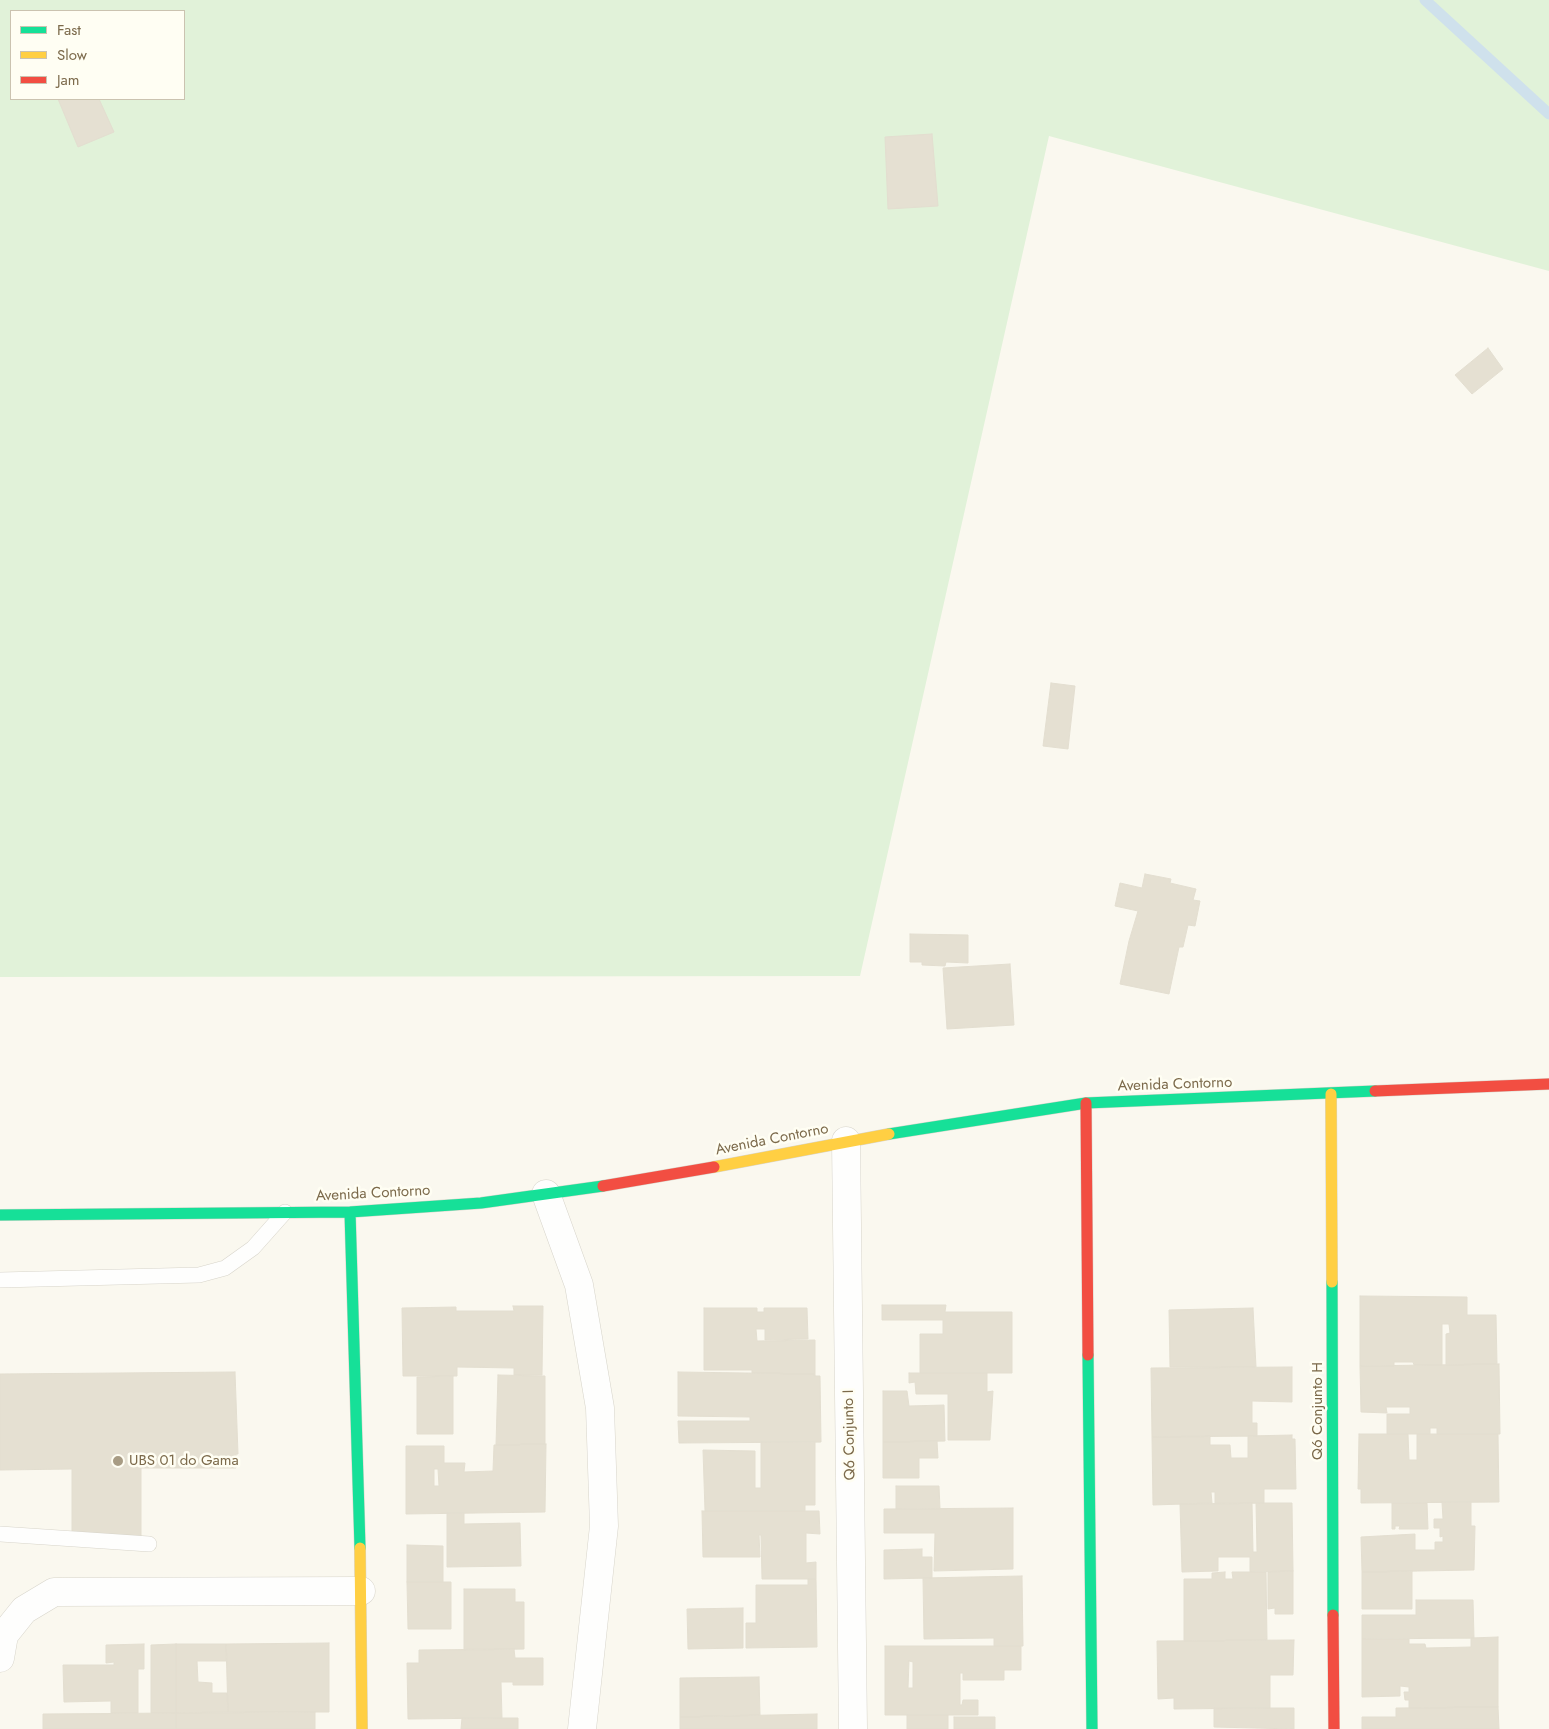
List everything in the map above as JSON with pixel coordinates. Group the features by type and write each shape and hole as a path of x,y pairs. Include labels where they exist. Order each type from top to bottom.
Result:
{"street":[{"name":"Avenida Contorno","path":"0,1215 350,1212 481,1203 671,1176 846,1141 1086,1103 1331,1094 1457,1086 1549,1084"},
{"name":"Q6 Conjunto H","path":"1331,1094 1334,1729"},
{"path":"1086,1103 1092,1729"},
{"name":"Q6 Conjunto I","path":"846,1141 853,1729"},
{"path":"546,1194 579,1285 600,1408 604,1526 582,1713 582,1729"},
{"path":"350,1212 361,1591 362,1729"},
{"path":"0,1658 4,1635 19,1616 24,1610 54,1592 361,1591"}],"lane":[{"path":"0,1280 199,1275 225,1268 253,1248 285,1212"},
{"path":"0,1534 149,1544"}],"green space":[{"path":"0,0 1549,0 1549,271 1049,136 860,976 0,977"}],"building":[{"path":"58,100 99,100 114,132 78,147"},
{"path":"932,134 938,206 888,209 885,137"},
{"path":"1488,348 1503,369 1472,394 1455,375"},
{"path":"1051,683 1075,686 1068,749 1043,746"},
{"path":"1145,874 1171,879 1170,883 1196,889 1193,900 1200,901 1195,926 1188,925 1183,947 1179,947 1169,994 1120,984 1129,941 1138,911 1115,906 1120,883 1142,888"},
{"path":"910,934 968,935 968,963 946,962 945,966 922,965 922,962 910,962"},
{"path":"1010,964 1014,1025 947,1029 943,968"},
{"path":"1360,1296 1467,1297 1467,1315 1496,1315 1497,1364 1446,1365 1446,1334 1450,1333 1449,1324 1442,1324 1442,1365 1414,1365 1413,1362 1394,1362 1394,1366 1360,1366"},
{"path":"882,1305 946,1305 945,1312 1012,1312 1012,1373 920,1373 920,1334 943,1334 943,1320 882,1320"},
{"path":"513,1306 543,1306 542,1375 514,1375 514,1368 457,1367 457,1376 403,1376 402,1308 456,1307 456,1311 514,1311"},
{"path":"704,1308 757,1308 757,1312 764,1312 764,1308 807,1308 808,1339 765,1340 765,1329 756,1329 757,1341 815,1340 815,1376 814,1374 752,1373 752,1370 704,1370"},
{"path":"1253,1308 1256,1367 1170,1367 1169,1310"},
{"path":"1499,1364 1500,1434 1437,1434 1437,1428 1430,1428 1430,1434 1387,1434 1387,1414 1410,1414 1410,1407 1386,1407 1387,1413 1361,1412 1360,1366"},
{"path":"1292,1367 1292,1402 1252,1401 1252,1423 1257,1423 1257,1436 1152,1437 1151,1368"},
{"name":"UBS 01 do Gama","path":"235,1372 238,1454 236,1454 236,1468 141,1468 141,1538 72,1538 72,1469 0,1470 0,1374"},
{"path":"678,1372 814,1374 814,1376 820,1376 821,1442 679,1443 678,1421 750,1421 750,1417 678,1416"},
{"path":"909,1373 987,1373 987,1392 993,1391 990,1440 948,1440 948,1394 916,1394 915,1382 909,1383"},
{"path":"498,1375 545,1376 545,1444 496,1445"},
{"path":"453,1376 453,1434 417,1434 417,1377"},
{"path":"883,1391 907,1391 909,1406 944,1405 945,1441 883,1442"},
{"path":"1359,1434 1408,1434 1409,1460 1417,1460 1417,1434 1498,1434 1499,1502 1361,1503 1361,1489 1358,1489"},
{"path":"1292,1435 1292,1439 1295,1439 1296,1489 1264,1489 1264,1503 1215,1504 1215,1492 1211,1492 1212,1503 1153,1505 1152,1437 1210,1436 1210,1445 1230,1445 1231,1458 1248,1458 1248,1436"},
{"path":"937,1441 938,1458 919,1458 919,1478 883,1478 883,1442"},
{"path":"761,1442 815,1442 815,1505 805,1505 805,1511 705,1511 703,1450 755,1451 755,1488 761,1488"},
{"path":"546,1444 545,1512 406,1514 406,1446 444,1446 444,1463 465,1463 464,1472 493,1471 494,1445","holes":["434,1469 438,1469 439,1486 434,1486"]},
{"path":"896,1486 939,1486 940,1509 896,1509"},
{"path":"1442,1502 1471,1502 1471,1526 1475,1526 1474,1570 1362,1572 1361,1537 1415,1534 1415,1550 1435,1550 1435,1542 1443,1542 1443,1536 1440,1537 1440,1528 1434,1528 1434,1519 1443,1519"},
{"path":"1252,1503 1253,1552 1257,1552 1256,1503 1292,1503 1293,1571 1250,1572 1250,1557 1218,1557 1218,1571 1182,1572 1180,1504"},
{"path":"1392,1503 1427,1503 1428,1529 1399,1529 1400,1526 1395,1526 1395,1529 1392,1529"},
{"path":"1013,1508 1013,1569 934,1571 935,1533 884,1533 884,1509"},
{"path":"702,1511 819,1511 820,1534 806,1533 806,1563 816,1562 816,1579 762,1579 761,1535 759,1535 760,1557 703,1557"},
{"path":"447,1513 464,1513 464,1524 520,1523 521,1566 447,1567"},
{"path":"407,1545 443,1546 443,1582 407,1582"},
{"path":"922,1549 922,1557 932,1557 932,1578 884,1579 884,1550"},
{"path":"1293,1571 1293,1614 1275,1614 1275,1608 1268,1609 1268,1572"},
{"path":"1412,1571 1412,1609 1362,1609 1362,1572"},
{"path":"1225,1572 1225,1579 1233,1579 1232,1572 1266,1572 1267,1640 1184,1641 1184,1579 1212,1579 1212,1573"},
{"path":"1022,1576 1023,1646 994,1646 994,1638 924,1639 923,1578"},
{"path":"808,1579 816,1579 817,1647 746,1648 746,1623 756,1623 756,1585 808,1585"},
{"path":"407,1582 451,1582 451,1629 408,1629"},
{"path":"464,1589 515,1589 515,1602 524,1602 524,1649 464,1650"},
{"path":"1416,1600 1473,1600 1474,1638 1362,1639 1362,1615 1416,1615"},
{"path":"743,1608 743,1648 688,1649 687,1609"},
{"path":"1498,1637 1498,1707 1409,1708 1409,1700 1405,1700 1404,1692 1409,1692 1409,1687 1400,1686 1400,1696 1362,1697 1362,1639 1409,1639 1409,1644 1425,1644 1426,1648 1471,1647 1471,1638"},
{"path":"1294,1640 1293,1675 1270,1675 1270,1708 1174,1709 1174,1698 1158,1699 1157,1641"},
{"path":"329,1643 329,1712 228,1712 226,1644"},
{"path":"144,1644 144,1669 138,1669 138,1713 111,1713 111,1701 64,1702 63,1665 114,1665 114,1662 106,1663 106,1645"},
{"path":"176,1644 226,1644 227,1661 197,1661 198,1682 212,1683 212,1693 227,1693 228,1712 176,1713"},
{"path":"176,1644 176,1713 151,1713 151,1645"},
{"path":"885,1646 1021,1646 1021,1670 1004,1670 1004,1680 963,1680 963,1673 960,1673 960,1705 962,1705 963,1700 978,1700 978,1715 885,1715","holes":["909,1661 913,1662 913,1688 908,1688"]},
{"path":"514,1649 515,1658 543,1658 543,1685 513,1685 513,1682 501,1682 502,1718 408,1719 407,1663 419,1663 419,1650"},
{"path":"759,1677 760,1715 680,1717 680,1678"},
{"path":"1498,1707 1499,1729 1362,1729 1362,1717 1396,1717 1396,1708"},
{"path":"1214,1708 1294,1708 1294,1729 1214,1727"},
{"path":"315,1712 315,1729 176,1729 176,1713"},
{"path":"176,1713 176,1729 43,1729 43,1714"},
{"path":"817,1714 817,1729 680,1729 680,1717"},
{"path":"907,1715 948,1715 948,1729 907,1729"},
{"path":"954,1717 995,1717 995,1729 954,1729"},
{"path":"462,1718 518,1718 518,1729 461,1729"}],"waterway":[{"path":"1425,0 1549,114"}],"traffic: fast":[{"path":"889,1134 1086,1103 1375,1091"},
{"path":"0,1215 350,1212 481,1203 603,1186"},
{"path":"350,1212 360,1548"},
{"path":"1332,1282 1333,1615"},
{"path":"1088,1355 1092,1729"}],"traffic: slow":[{"path":"1331,1094 1332,1282"},
{"path":"714,1167 889,1134"},
{"path":"360,1548 362,1729"}],"traffic: jam":[{"path":"1375,1091 1549,1084"},
{"path":"1086,1103 1088,1355"},
{"path":"603,1186 714,1167"},
{"path":"1333,1615 1334,1729"}],"place":[{"name":"UBS 01 do Gama","path":"118,1461"}]}
